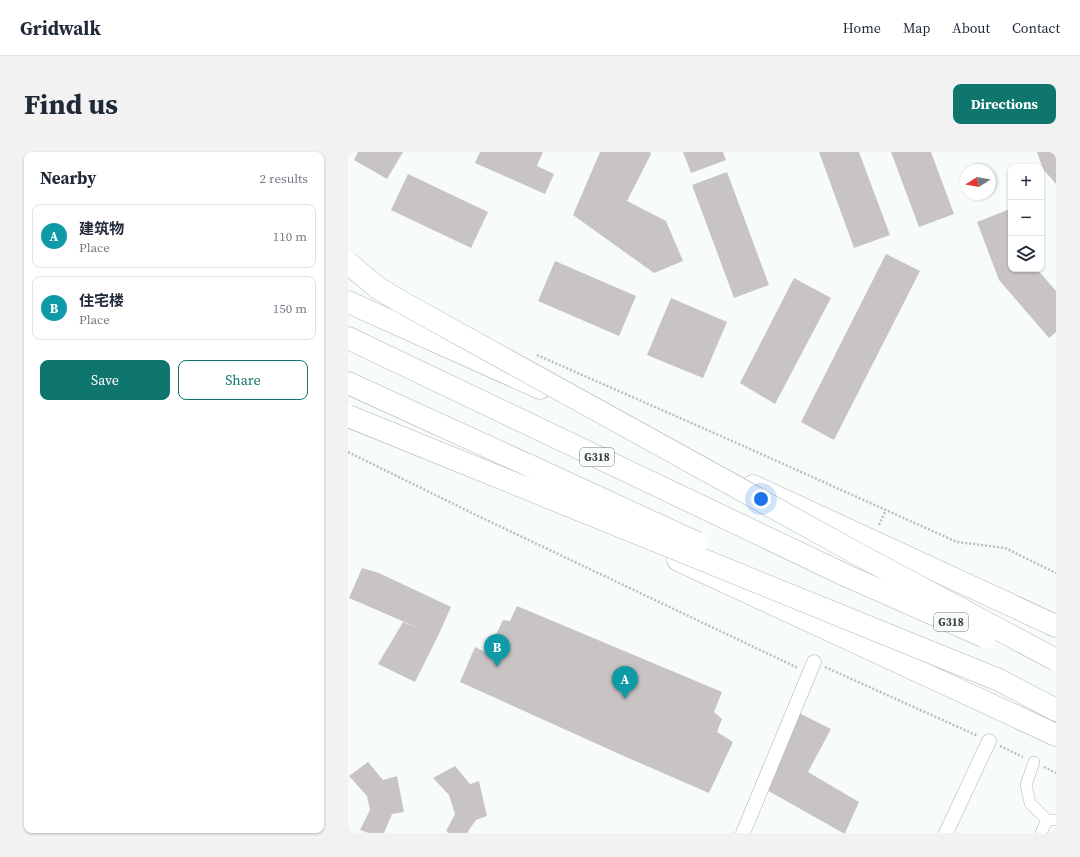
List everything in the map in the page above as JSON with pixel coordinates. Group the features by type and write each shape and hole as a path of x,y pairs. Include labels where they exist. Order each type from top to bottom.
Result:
{"main road":[{"path":"348,263 378,288"},
{"path":"348,273 378,288 849,549 1056,660"},
{"path":"348,302 578,405 1056,626"},
{"name":"G318","path":"348,338 846,575 1056,669"},
{"name":"G318","path":"348,383 999,680 1056,710"},
{"path":"348,406 1056,735"},
{"path":"348,416 999,680"}],"street":[{"path":"743,833 811,668"},
{"path":"946,833 989,741"},
{"path":"1034,762 1026,784 1030,803 1051,820 1040,833"}],"path":[{"path":"532,352 732,440 957,542 1005,548 1056,573"},
{"path":"348,452 476,515 811,668"}],"building":[{"path":"358,152 403,152 387,179 354,160"},
{"path":"480,152 543,152 537,166 554,174 545,194 475,163"},
{"path":"600,152 650,152 651,154 627,201 666,221 683,261 654,273 573,215"},
{"path":"683,152 723,152 726,160 691,173"},
{"path":"819,152 859,152 890,235 854,248"},
{"path":"891,152 931,152 954,214 919,227"},
{"path":"1037,152 1056,152 1056,184 1044,170 1044,164 1041,164"},
{"path":"727,172 769,285 734,298 692,185"},
{"path":"408,174 488,212 471,248 391,210"},
{"path":"1008,210 1008,272 1040,272 1056,291 1056,332 1049,338 999,280 977,222"},
{"path":"886,254 920,271 834,440 801,422"},
{"path":"555,261 636,296 619,336 538,301"},
{"path":"794,278 831,298 775,404 740,383"},
{"path":"671,298 727,322 703,378 647,355"},
{"path":"362,568 379,573 451,607 415,682 378,664 403,622 423,630 349,598"},
{"path":"517,606 722,692 714,712 722,719 717,732 733,742 709,793 460,682 475,647 487,653 503,620 510,621"},
{"path":"799,713 831,729 808,772 859,802 845,833 765,789"},
{"path":"368,762 383,780 397,776 404,812 392,814 384,833 369,833 360,830 370,810 367,796 349,776"},
{"path":"455,766 470,784 479,781 487,816 476,820 467,833 449,833 446,831 455,814 449,795 433,778"}],"place":[{"name":"住宅楼","path":"497,667"},
{"name":"建筑物","path":"625,699"}]}
